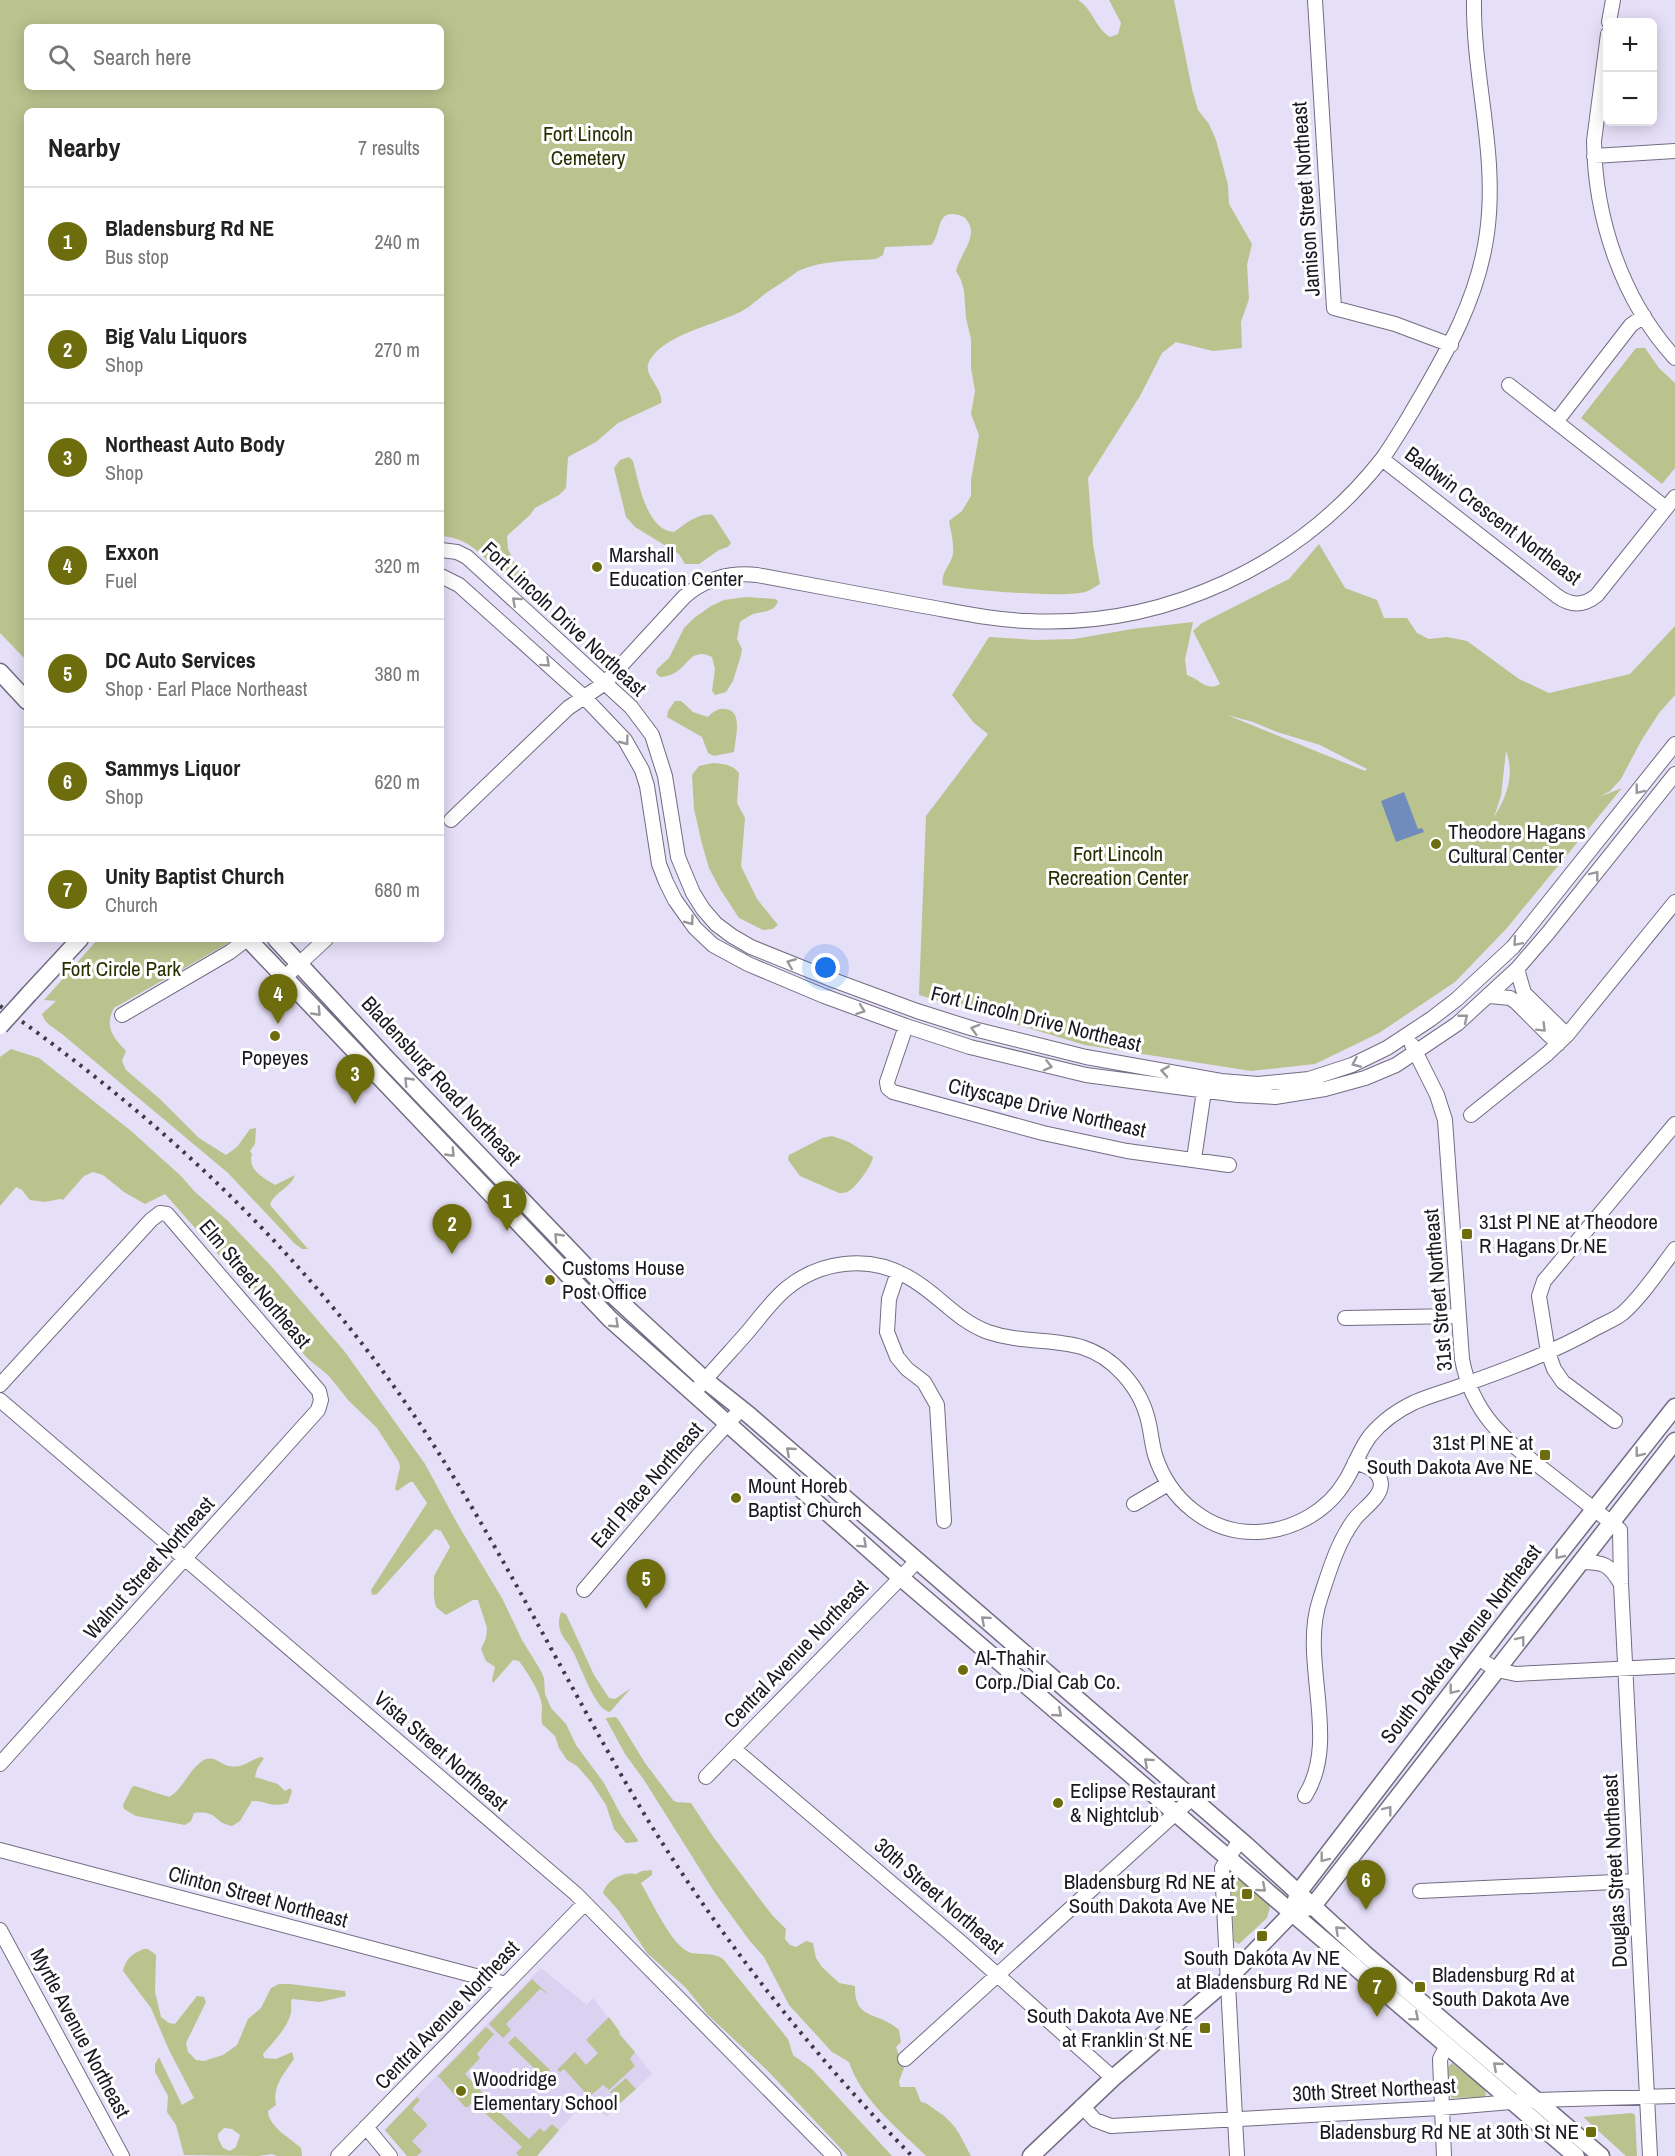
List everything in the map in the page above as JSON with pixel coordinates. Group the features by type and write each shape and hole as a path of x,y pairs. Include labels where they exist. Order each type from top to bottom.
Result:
{"main road":[{"path":"0,672 24,698"},
{"path":"0,1026 77,942"},
{"name":"Bladensburg Road Northeast","path":"251,942 610,1319 900,1578 1576,2156"},
{"name":"Bladensburg Road Northeast","path":"279,942 615,1297 705,1380 1240,1840 1362,1952 1601,2156"},
{"path":"339,1035 353,1021"},
{"name":"South Dakota Avenue Northeast","path":"1031,2156 1113,2078 1227,1980 1292,1913 1298,1893 1350,1824 1675,1407"},
{"path":"1313,1906 1675,1442"},
{"path":"1350,1824 1367,1838"},
{"name":"South Dakota Avenue Northeast","path":"1292,1913 1313,1906"}],"street":[{"name":"Jamison Street Northeast","path":"1315,0 1334,308 1395,324 1451,345"},
{"path":"451,820 568,708 605,682 686,595 702,584 726,576 757,575 978,616 1024,621 1098,619 1164,606 1227,583 1285,549 1331,513 1382,459 1451,345 1466,313 1480,269 1488,232 1490,157 1475,51 1474,0"},
{"path":"1610,18 1613,0"},
{"path":"1603,67 1594,156 1606,232 1621,272 1644,316 1675,358"},
{"path":"1594,156 1675,151"},
{"path":"1556,422 1628,330 1644,316"},
{"path":"1509,386 1666,508"},
{"name":"Baldwin Crescent Northeast","path":"1382,459 1557,596 1570,603 1586,602 1597,595 1675,497"},
{"name":"Fort Lincoln Drive Northeast","path":"444,550 457,552 467,557 631,707 652,735 665,776 678,857 693,893 716,924 751,947 917,1011 974,1029 1086,1057 1221,1081 1258,1084 1378,1074 1396,1065 1457,1024 1517,969 1538,947 1675,774"},
{"name":"Fort Lincoln Drive Northeast","path":"444,578 459,585 585,698 625,740 642,770 647,786 659,864 675,900 694,928 714,945 748,964 825,996 970,1047 1086,1075 1204,1091 1269,1097 1300,1094 1336,1079 1407,1035 1457,999 1513,947 1675,744"},
{"path":"1472,1115 1563,1039 1675,902"},
{"path":"122,1015 244,942"},
{"path":"284,978 323,942"},
{"path":"1517,969 1524,993 1563,1039"},
{"path":"1490,996 1510,998 1563,1039"},
{"name":"Cityscape Drive Northeast","path":"906,1026 887,1082 888,1088 893,1092 1043,1133 1127,1150 1229,1165"},
{"name":"31st Street Northeast","path":"1407,1035 1437,1095 1445,1120 1462,1359 1468,1383 1488,1420 1501,1436 1612,1523"},
{"path":"1194,1159 1204,1091"},
{"path":"1615,1421 1563,1382 1554,1369 1548,1352 1539,1296 1544,1281 1675,1124"},
{"name":"Elm Street Northeast","path":"0,1385 151,1220 160,1213 167,1214 319,1391 320,1396"},
{"path":"693,1395 778,1297 802,1277 820,1269 846,1263 878,1265 898,1272 918,1283 953,1312 976,1327 1011,1338 1068,1342 1092,1351 1110,1362 1130,1382 1143,1404 1156,1458 1168,1484 1195,1513 1207,1521 1230,1529 1260,1532 1297,1523 1317,1512 1344,1484 1371,1435 1391,1415 1418,1401 1580,1338 1623,1313 1675,1249"},
{"path":"898,1272 889,1299 888,1332 897,1357 907,1369 924,1382 936,1401 944,1521"},
{"path":"1346,1318 1459,1316"},
{"name":"Walnut Street Northeast","path":"0,1764 318,1410 320,1396"},
{"name":"Vista Street Northeast","path":"0,1401 585,1903 834,2156"},
{"name":"Earl Place Northeast","path":"584,1590 741,1409"},
{"path":"1305,1796 1315,1777 1320,1755 1314,1630 1318,1602 1344,1535 1356,1517 1378,1495 1381,1484 1377,1474 1370,1468 1355,1462"},
{"path":"1134,1504 1168,1484"},
{"name":"Douglas Street Northeast","path":"1612,1523 1620,1530 1650,2156"},
{"name":"Central Avenue Northeast","path":"706,1778 916,1561"},
{"path":"1581,1562 1605,1564 1621,1584"},
{"path":"1478,1658 1497,1670 1516,1674 1675,1666"},
{"name":"30th Street Northeast","path":"734,1749 998,1975 1113,2078"},
{"path":"905,2059 1191,1799"},
{"path":"1237,2156 1222,1868 1240,1840"},
{"name":"Clinton Street Northeast","path":"0,1850 506,1984"},
{"path":"1420,1891 1636,1881"},
{"name":"Central Avenue Northeast","path":"338,2156 585,1903"},
{"name":"Myrtle Avenue Northeast","path":"0,1930 122,2156"},
{"path":"1444,2156 1440,2059 1448,2045"},
{"name":"30th Street Northeast","path":"1082,2106 1095,2120 1111,2126 1441,2108 1536,2100 1675,2096"},
{"path":"366,2127 390,2156"}],"shaded area":[{"path":"541,1968 587,2005 593,1998 652,2074 606,2117 588,2098 537,2156 407,2156 384,2130"}],"green space":[{"name":"Fort Lincoln Cemetery","path":"0,0 1078,0 1110,37 1118,34 1121,23 1109,0 1174,0 1198,110 1209,124 1216,140 1228,185 1229,204 1252,244 1247,265 1249,299 1241,322 1242,348 1213,351 1176,342 1162,353 1140,396 1088,478 1093,544 1100,584 1078,593 1040,594 943,585 944,573 953,554 949,521 962,511 971,496 971,480 979,435 971,414 975,391 971,368 971,339 966,318 964,291 956,271 970,237 969,223 964,217 954,214 944,217 931,245 885,247 883,255 876,259 807,267 742,311 689,332 663,346 648,365 649,374 660,393 661,403 618,423 596,442 568,457 566,488 559,495 535,508 507,536 508,549 519,572 518,576 511,577 501,572 464,542 444,536 444,108 24,108 24,658 0,633"},
{"path":"1636,348 1645,348 1659,368 1675,383 1675,468 1662,484 1581,418"},
{"path":"629,457 633,461 645,504 657,523 664,529 674,532 697,517 713,515 731,543 728,547 719,550 699,564 685,564 679,554 635,527 626,517 614,468 620,460"},
{"name":"Fort Lincoln Recreation Center","path":"1319,544 1345,588 1377,600 1384,618 1407,618 1417,633 1429,639 1447,637 1467,641 1519,679 1549,693 1630,674 1675,626 1675,695 1659,713 1641,741 1621,779 1610,791 1599,797 1622,788 1507,928 1455,982 1379,1033 1315,1064 1251,1071 1085,1045 919,995 926,816 988,734 974,723 952,695 989,637 1036,640 1074,639 1193,622 1185,660 1187,675 1211,687 1220,684 1193,631 1202,623 1289,579","holes":["1227,715 1320,745 1367,769 1365,771","1506,751 1510,777 1503,801 1494,817 1501,796"]},
{"path":"746,597 778,601 771,610 753,614 740,622 737,639 742,649 741,655 733,681 726,692 715,695 712,691 715,669 712,657 706,655 693,657 670,675 660,677 656,673 657,669 669,658 684,628 694,618 724,600"},
{"path":"675,701 681,701 693,712 708,717 720,709 735,714 737,726 734,752 714,756 708,753 702,737 667,717"},
{"path":"713,763 731,766 739,773 737,803 745,818 741,866 757,899 778,925 773,929 763,930 739,918 709,868 694,809 692,775 699,766"},
{"name":"Fort Circle Park","path":"95,942 230,942 114,1008 110,1021 111,1031 126,1051 122,1061 126,1070 160,1099 199,1138 226,1155 237,1147 250,1129 256,1128 255,1144 250,1151 252,1165 258,1173 275,1185 295,1175 270,1205 308,1249 302,1249 294,1243 228,1173 50,1026 42,1014 56,1001 44,1000"},
{"path":"11,1049 39,1058 130,1130 181,1176 272,1267 345,1352 425,1464 541,1671 545,1694 551,1708 566,1724 576,1745 604,1783 638,1840 637,1842 626,1843 614,1829 606,1805 591,1782 577,1766 567,1760 555,1736 542,1724 542,1705 538,1693 519,1661 513,1660 493,1683 495,1667 486,1661 481,1649 487,1628 478,1600 473,1600 446,1615 436,1607 434,1576 450,1547 441,1531 435,1529 377,1594 372,1595 371,1590 427,1503 413,1482 397,1491 395,1489 399,1462 377,1428 349,1401 328,1375 307,1358 165,1194 145,1204 124,1192 103,1175 93,1172 84,1176 63,1200 45,1202 30,1200 22,1190 16,1187 0,1206 0,1057"},
{"path":"832,1136 849,1142 873,1157 860,1180 845,1193 839,1193 800,1176 788,1160 789,1155 822,1138"},
{"path":"561,1612 566,1614 594,1675 609,1698 615,1699 631,1688 610,1712 604,1710 593,1695 571,1647 561,1633 559,1618"},
{"path":"615,1717 673,1800 691,1803 714,1838 772,1915 786,1929 785,1939 790,1945 796,1947 806,1941 813,1943 816,1958 822,1967 839,1983 855,1986 858,2005 869,2014 899,2030 901,2042 896,2047 904,2068 899,2081 900,2087 915,2087 921,2102 944,2116 954,2126 971,2156 926,2156 872,2101 855,2076 849,2062 832,2052 789,2005 764,1957 715,1893 644,1780 625,1754 606,1719"},
{"path":"261,1757 264,1758 255,1777 278,1784 285,1791 290,1788 292,1791 288,1803 272,1805 252,1801 240,1821 232,1826 208,1813 194,1813 191,1821 185,1825 136,1816 124,1809 123,1805 132,1787 169,1797 179,1789 200,1762 206,1759 234,1767"},
{"path":"652,1870 652,1875 641,1883 677,1943 691,1953 712,1955 723,1959 788,2039 793,2055 812,2069 892,2156 848,2156 766,2069 708,2015 686,1988 647,1953 618,1910 603,1893 608,1884 616,1878"},
{"path":"1233,1876 1238,1877 1267,1901 1270,1908 1267,1918 1239,1944 1234,1941 1231,1880"},
{"path":"144,1949 156,1955 155,1992 161,2017 175,2024 197,1996 204,1997 206,2002 186,2043 188,2052 196,2060 204,2061 223,2055 237,2045 248,2019 261,2008 271,1988 279,1984 345,1991 346,1996 320,2002 292,1999 291,2013 286,2024 263,2054 264,2058 276,2059 292,2052 294,2059 277,2086 276,2105 268,2111 276,2127 301,2148 302,2156 184,2155 176,2125 167,2112 168,2096 155,2072 155,2064 159,2057 182,2105 194,2098 169,2050 151,2008 123,1971 128,1960","holes":["224,2128 232,2129 240,2135 236,2147 230,2151 223,2148 218,2134"]},
{"path":"532,1979 549,1995 540,1989 506,2024 511,2030 503,2038 489,2024"},
{"path":"609,2017 620,2032 619,2034 635,2052 630,2059 635,2066 609,2090 603,2085 589,2097 564,2069 560,2072 557,2070 575,2052 586,2065 598,2053 586,2040"},
{"path":"486,2027 494,2034 477,2054 480,2058 465,2074 482,2092 468,2107 465,2107 438,2076"},
{"path":"515,2036 550,2070 543,2077 508,2043"},
{"path":"1452,2063 1485,2089 1486,2095 1452,2098 1449,2094 1448,2067"},
{"path":"626,2078 636,2089 620,2103 610,2092"},
{"path":"417,2097 420,2100 412,2109 427,2126 412,2141 422,2151 417,2156 407,2156 385,2130"},
{"path":"490,2103 529,2139 540,2128 544,2132 552,2124 559,2130 537,2156 519,2156 516,2153 522,2147 486,2114 484,2108"},
{"path":"1632,2113 1635,2115 1637,2156 1626,2156 1583,2117"}],"water":[{"path":"1404,792 1418,829 1422,828 1424,832 1396,842 1381,801"}],"railway":[{"path":"0,1006 114,1092 221,1187 319,1291 364,1347 440,1455 501,1557 616,1766 646,1817 705,1907 804,2036 912,2156"}],"place":[{"name":"Marshall Education Center","path":"597,567"},
{"name":"Theodore Hagans Cultural Center","path":"1436,844"},
{"name":"Exxon","path":"278,1024"},
{"name":"Popeyes","path":"275,1036"},
{"name":"Northeast Auto Body","path":"355,1104"},
{"name":"Bladensburg Rd NE","path":"507,1231"},
{"name":"31st Pl NE at Theodore R Hagans Dr NE","path":"1467,1234"},
{"name":"Big Valu Liquors","path":"452,1254"},
{"name":"Customs House Post Office","path":"550,1280"},
{"name":"31st Pl NE at South Dakota Ave NE","path":"1545,1455"},
{"name":"Mount Horeb Baptist Church","path":"736,1498"},
{"name":"DC Auto Services","path":"646,1609"},
{"name":"Al-Thahir Corp./Dial Cab Co.","path":"963,1670"},
{"name":"Eclipse Restaurant & Nightclub","path":"1058,1803"},
{"name":"Bladensburg Rd NE at South Dakota Ave NE","path":"1247,1894"},
{"name":"Sammys Liquor","path":"1366,1910"},
{"name":"South Dakota Av NE at Bladensburg Rd NE","path":"1262,1936"},
{"name":"Bladensburg Rd at South Dakota Ave","path":"1420,1987"},
{"name":"Unity Baptist Church","path":"1377,2017"},
{"name":"South Dakota Ave NE at Franklin St NE","path":"1205,2028"},
{"name":"Woodridge Elementary School","path":"461,2091"},
{"name":"Bladensburg Rd NE at 30th St NE","path":"1591,2132"}]}
